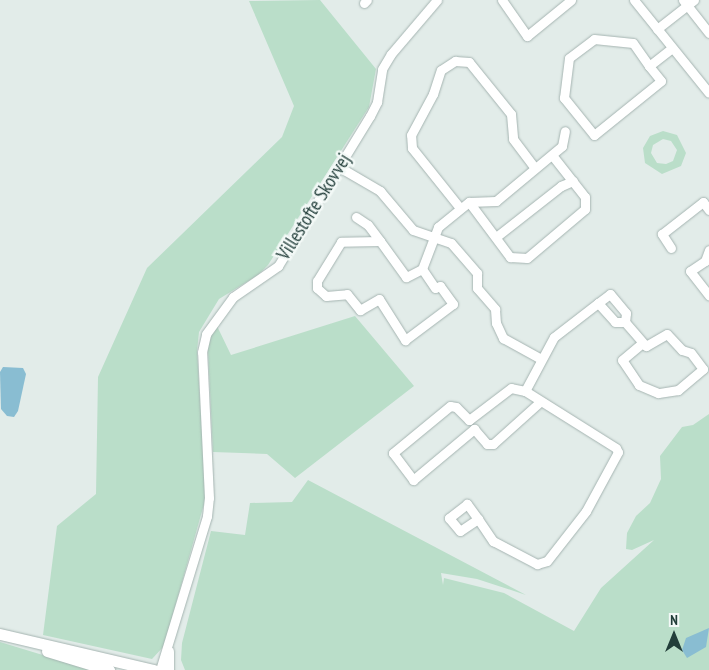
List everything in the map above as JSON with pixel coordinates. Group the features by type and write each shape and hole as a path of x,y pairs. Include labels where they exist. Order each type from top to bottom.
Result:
{"main road":[{"path":"2,634 104,668 132,670"},
{"path":"2,634 154,670"}],"street":[{"name":"Villestofte Skovvej","path":"160,670 170,643 207,516 209,498 202,352 206,334 233,296 278,266 377,102 382,69 391,54 437,0"},
{"path":"502,0 527,36 571,0"},
{"path":"634,0 709,93"},
{"path":"657,29 688,2 709,33"},
{"path":"594,38 633,43 649,66 661,82 594,135 564,98 569,58 594,38"},
{"path":"649,66 672,48"},
{"path":"460,208 412,148 411,135 433,94 441,70 455,61 469,62 512,114 513,139 535,168"},
{"path":"356,217 368,225 406,277 422,269 438,227 469,202 496,201 562,146 565,131"},
{"path":"469,202 510,257 527,258 586,209 585,196 552,155"},
{"path":"338,167 380,191 414,230 451,243 476,274 477,288 495,309 496,323 503,338 541,359"},
{"path":"496,237 561,186 573,181"},
{"path":"672,248 662,234 703,202 709,210"},
{"path":"380,241 341,242 317,280 320,294 347,294 360,310 379,298 405,340 453,304 440,286 435,288 422,269"},
{"path":"709,250 707,263 690,272 709,295"},
{"path":"525,391 554,337 610,294 626,313 625,322 642,343 646,346 667,334 682,350 691,353 703,369 678,390 658,392 639,385 622,360 642,343"},
{"path":"598,302 615,322 625,322"},
{"path":"478,519 493,541 537,564 543,564 555,552 586,511 617,458 616,448 541,401 525,391 511,388 468,420 456,407 450,406 393,453 413,480 474,429 487,444 494,444 541,401"},
{"name":"Villestofte Skovvej","path":"169,670 170,643"}],"green space":[{"path":"320,0 376,69 369,107 268,265 258,275 219,299 199,332 197,351 206,497 164,646 152,659 43,635 57,526 96,494 98,377 147,268 282,137 294,106 249,1"},
{"path":"663,131 677,135 686,153 681,166 662,174 645,163 643,148 650,136","holes":["663,139 671,141 677,150 673,161 666,164 657,163 651,153 653,145"]},
{"path":"355,316 414,386 295,478 267,454 213,452 208,350 210,335 217,326 231,355"},
{"path":"709,414 709,670 185,670 181,660 182,643 211,531 245,535 250,503 292,502 308,480 526,595 477,579 441,573 443,585 444,578 504,593 574,631 601,588 654,540 632,550 626,549 627,533 636,516 650,503 661,479 660,456 682,427 693,425"},
{"path":"0,642 92,670 0,670"}],"water":[{"path":"3,367 23,368 26,374 18,411 14,417 7,416 1,409 0,372"},
{"path":"709,628 706,647 687,658 682,650 686,638"}]}
